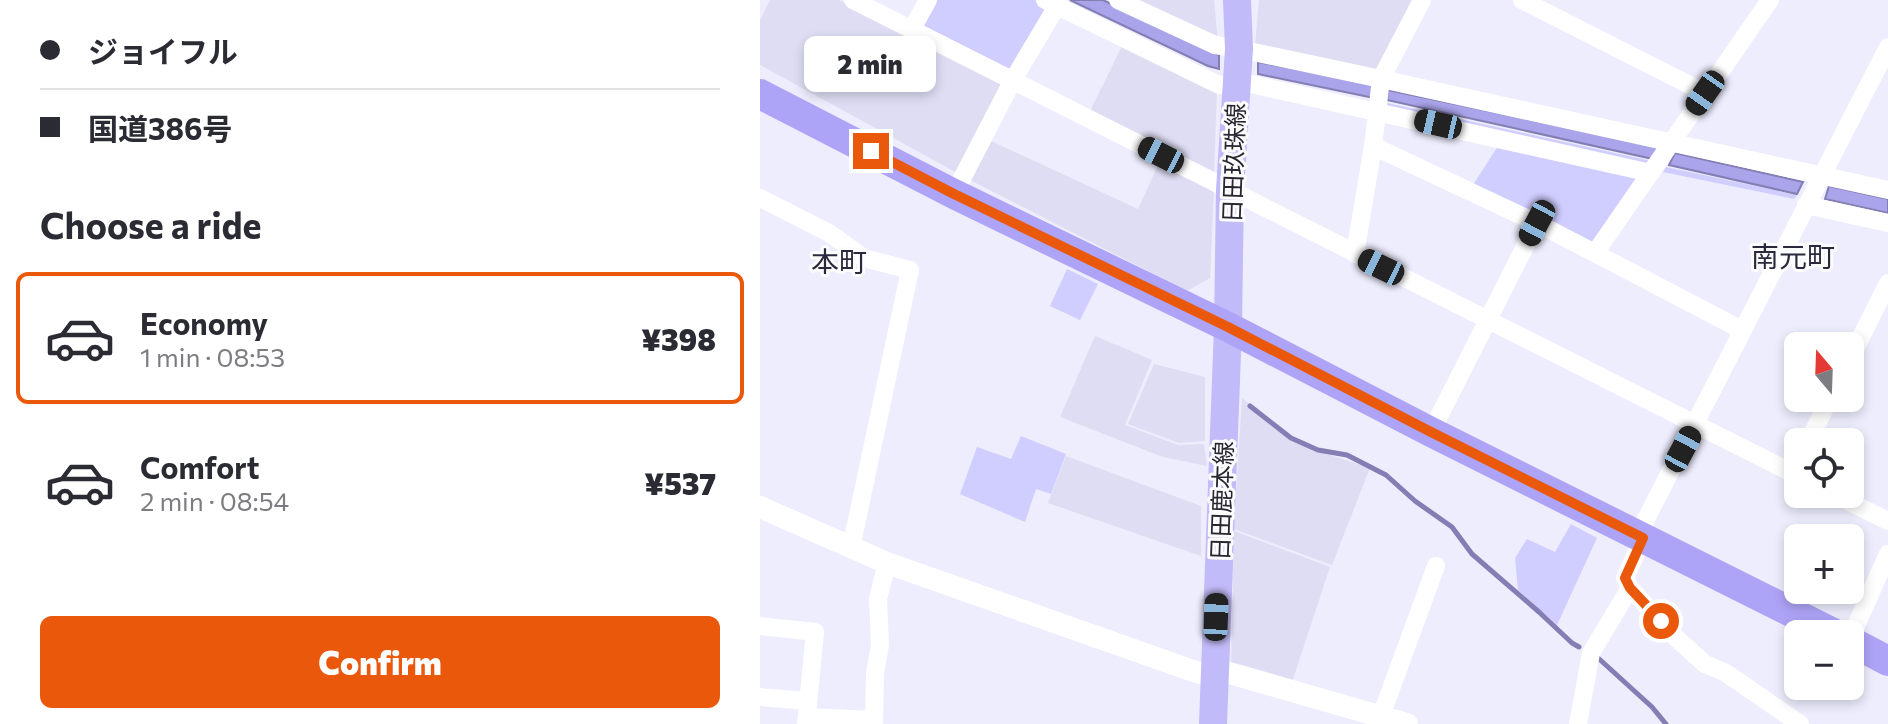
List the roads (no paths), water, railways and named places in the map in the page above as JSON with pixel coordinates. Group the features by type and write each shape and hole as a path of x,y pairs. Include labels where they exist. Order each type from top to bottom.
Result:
{"highway":[{"path":"760,94 1807,620"},
{"path":"1864,648 1888,661"}],"main road":[{"name":"日田玖珠線","path":"1228,327 1230,190 1239,49 1237,0"},
{"name":"日田鹿本線","path":"1213,724 1228,327"}],"street":[{"path":"853,0 1695,425 1784,466"},
{"path":"912,29 928,0"},
{"path":"1118,0 1215,45 1888,190"},
{"path":"1355,254 1381,79 1422,0"},
{"path":"1522,0 1705,93"},
{"path":"1595,253 1705,93 1762,2"},
{"path":"954,194 1051,3 1219,85 1251,84 1651,173"},
{"path":"1800,724 1726,673 1705,664 1675,637 1630,588 1625,578 1643,538 1645,521 1888,47"},
{"path":"1373,146 1537,223 1742,330"},
{"path":"760,198 829,233 864,258 910,270 851,548"},
{"path":"1806,205 1888,223"},
{"path":"1431,432 1537,223"},
{"path":"1864,332 1888,283"},
{"path":"760,507 887,563 1199,673 1226,672 1407,724"},
{"path":"1862,508 1888,521"},
{"path":"1859,620 1888,554"},
{"path":"760,697 807,714 874,722 875,673 880,645 878,599 887,563"},
{"path":"1381,716 1436,566"},
{"path":"1578,724 1591,653 1630,588"},
{"path":"760,626 815,632 807,714"}],"waterway":[{"path":"1250,406 1291,438 1318,450 1347,455 1386,475 1415,501 1452,527 1472,554 1579,647"},
{"path":"1597,657 1652,707 1666,724"}],"district":[{"name":"南元町","path":"1793,256"},
{"name":"本町","path":"839,261"}]}
